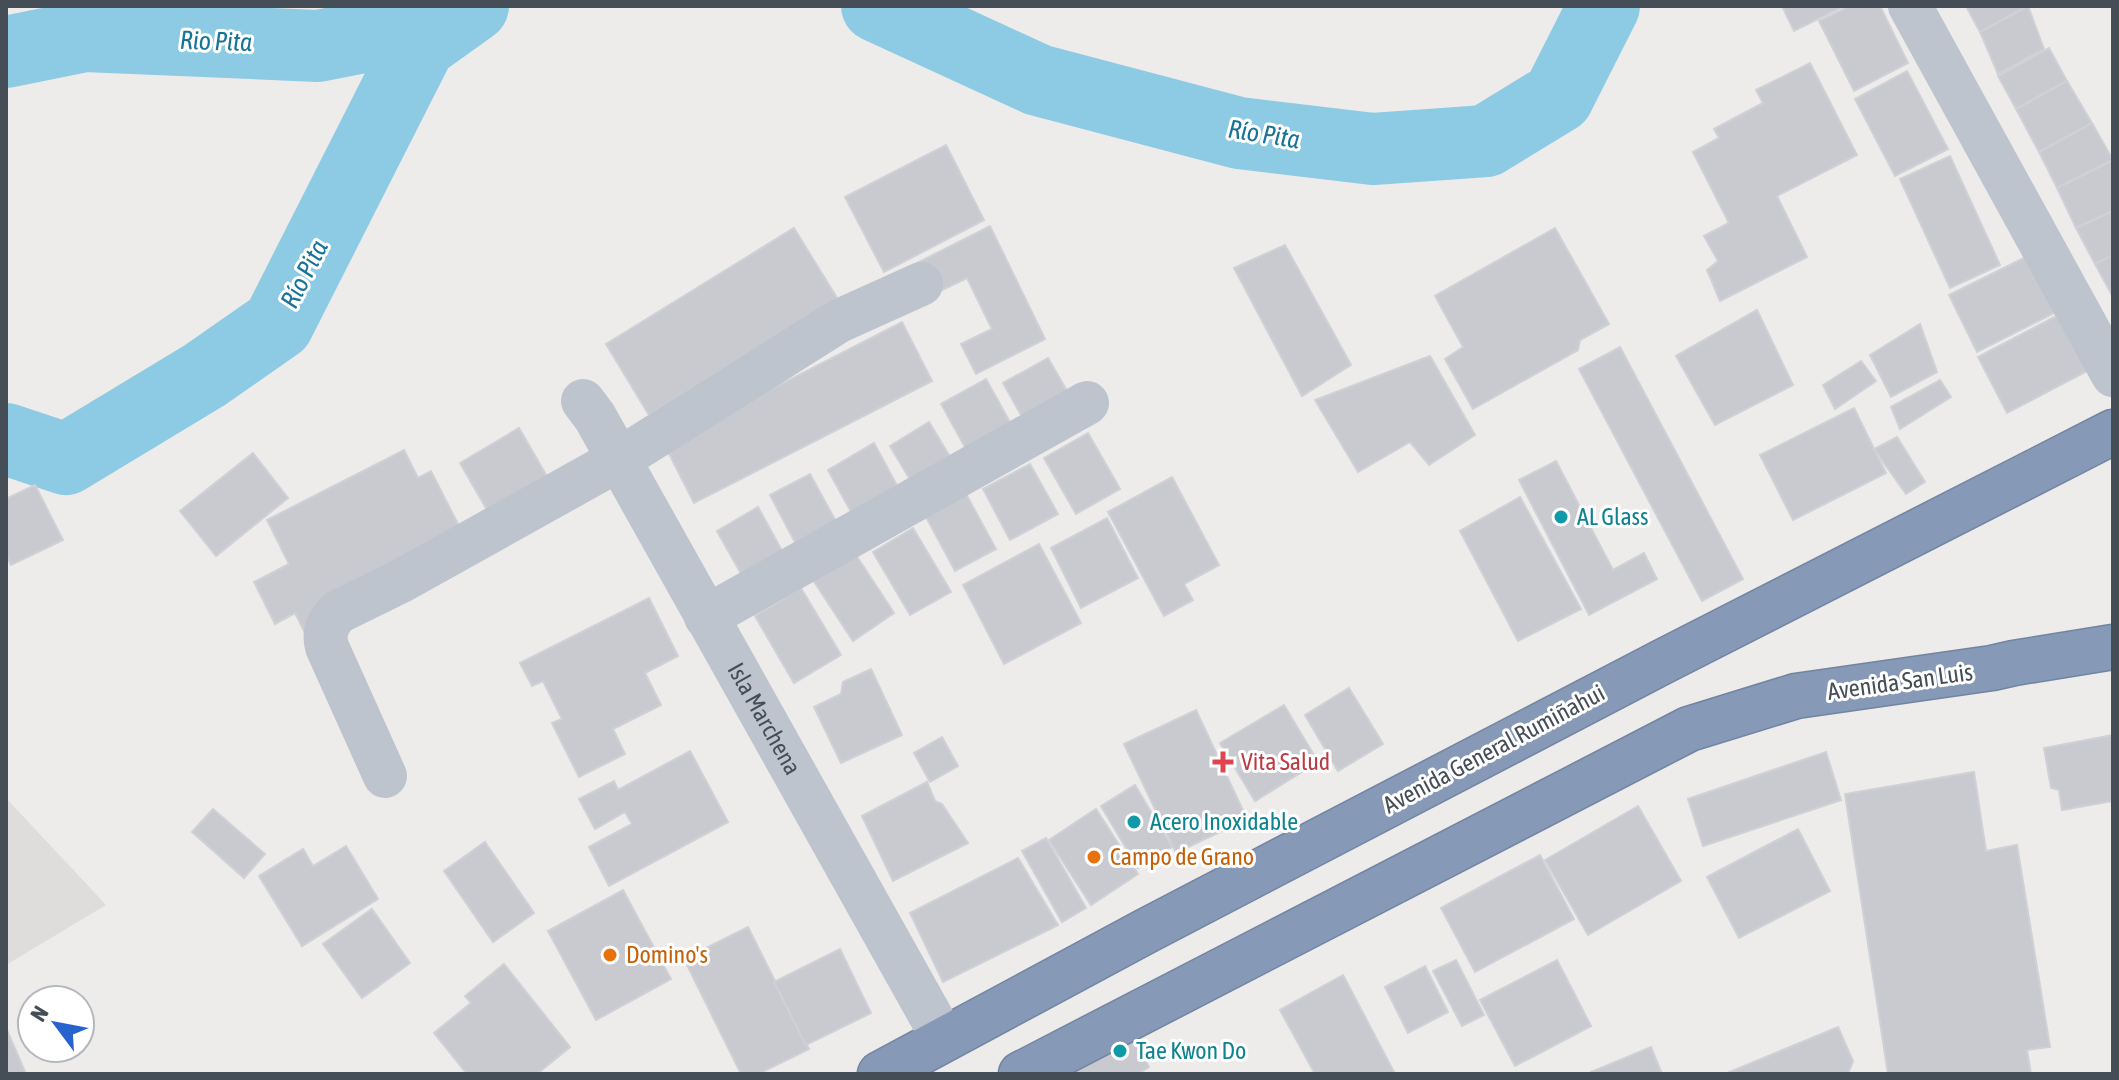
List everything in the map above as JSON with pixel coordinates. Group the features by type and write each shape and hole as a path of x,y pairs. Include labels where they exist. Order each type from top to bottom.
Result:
{"highway":[{"name":"Avenida General Rumiñahui","path":"880,1074 943,1038 1775,603 2113,432"},
{"name":"Avenida San Luis","path":"1021,1074 1689,729 1796,696 2113,647"}],"street":[{"path":"1910,6 2113,375"},
{"path":"385,776 324,637 338,612 401,581 618,460 839,321 921,284"},
{"name":"Isla Marchena","path":"583,401 943,1038"},
{"path":"706,617 1087,403"}],"shaded area":[{"path":"6,798 106,905 6,965"}],"building":[{"path":"1782,6 1844,6 1794,31"},
{"path":"1850,6 1880,6 1908,63 1854,91 1819,21"},
{"path":"1966,6 2028,6 1980,32"},
{"path":"2028,6 2044,49 1998,74 1980,32"},
{"path":"2049,48 2067,81 2016,109 1998,76"},
{"path":"1810,63 1857,155 1777,196 1807,257 1720,301 1707,270 1718,261 1704,236 1729,223 1693,152 1719,138 1714,129 1763,103 1756,90"},
{"path":"1907,71 1948,149 1895,176 1855,99"},
{"path":"2067,81 2092,123 2039,152 2016,109"},
{"path":"2092,123 2113,160 2057,188 2039,152"},
{"path":"946,145 984,220 884,272 845,197"},
{"path":"1950,156 2000,265 1950,288 1900,179"},
{"path":"2113,160 2113,211 2076,228 2057,188"},
{"path":"2113,211 2113,255 2095,264 2076,228"},
{"path":"990,226 1045,339 976,374 961,344 992,329 967,278 932,295 917,263"},
{"path":"794,228 837,298 649,415 606,344"},
{"path":"1555,228 1609,324 1580,340 1578,350 1473,409 1445,359 1463,347 1435,296"},
{"path":"1285,245 1351,365 1302,396 1234,268"},
{"path":"2032,254 2060,310 1977,352 1949,295"},
{"path":"2113,255 2113,297 2095,264"},
{"path":"1757,310 1793,385 1715,425 1676,356"},
{"path":"2060,314 2089,370 2007,413 1978,357"},
{"path":"902,322 932,381 694,503 664,444"},
{"path":"1920,324 1937,372 1891,397 1870,355"},
{"path":"1620,347 1743,579 1702,601 1579,369"},
{"path":"1430,356 1475,435 1429,465 1410,442 1358,472 1315,400"},
{"path":"1048,358 1071,398 1026,424 1003,383"},
{"path":"1861,361 1876,381 1835,409 1823,385"},
{"path":"986,379 1016,433 971,458 941,404"},
{"path":"1940,380 1951,397 1900,429 1891,407"},
{"path":"1854,408 1886,473 1793,520 1760,455"},
{"path":"929,422 958,470 918,493 890,446"},
{"path":"519,428 549,480 490,515 460,463"},
{"path":"1088,433 1120,489 1076,514 1044,458"},
{"path":"1897,437 1925,482 1906,494 1874,449"},
{"path":"874,443 906,502 860,528 828,470"},
{"path":"404,450 418,478 431,471 464,536 305,633 295,613 275,624 254,582 289,564 267,520"},
{"path":"253,453 288,498 216,556 180,511"},
{"name":"AL Glass","path":"1556,461 1613,570 1644,553 1657,579 1589,615 1519,480"},
{"path":"1030,464 1058,514 1010,540 983,489"},
{"path":"810,474 839,527 798,548 770,495"},
{"path":"1172,477 1219,565 1184,584 1193,600 1164,616 1108,512"},
{"path":"35,485 63,540 11,565 6,555 6,499"},
{"path":"966,494 996,549 955,571 926,517"},
{"path":"1520,497 1581,609 1518,641 1460,531"},
{"path":"758,507 786,558 745,581 717,531"},
{"path":"1107,518 1138,578 1081,608 1051,548"},
{"path":"913,528 951,592 910,615 873,552"},
{"path":"1039,544 1081,623 1004,664 963,585"},
{"path":"854,552 894,613 853,641 813,580"},
{"path":"801,588 841,655 794,683 755,616"},
{"path":"649,598 678,656 645,673 661,705 613,729 625,754 579,777 552,723 562,719 543,681 532,686 520,663"},
{"path":"871,669 902,735 841,763 814,707 841,694 843,682"},
{"path":"1349,688 1383,744 1338,771 1305,715"},
{"path":"1284,705 1318,762 1255,801 1220,743"},
{"path":"1196,710 1247,819 1176,853 1124,744"},
{"path":"2113,735 2113,801 2062,810 2059,790 2051,788 2044,748"},
{"path":"942,737 958,766 930,782 914,753"},
{"path":"690,751 728,822 609,886 589,847 632,824 625,812 595,829 579,799 614,781 618,790"},
{"path":"1826,752 1841,800 1703,846 1688,799"},
{"path":"1974,772 1986,851 2017,845 2050,1047 2027,1050 2031,1074 1888,1074 1845,794"},
{"path":"927,782 935,801 942,804 968,843 893,881 862,816"},
{"name":"Acero Inoxidable","path":"1135,785 1172,847 1138,868 1101,806"},
{"path":"1638,806 1681,881 1588,935 1545,860"},
{"path":"213,809 265,854 244,878 192,832"},
{"name":"Campo de Grano","path":"1096,809 1138,874 1091,905 1049,840"},
{"path":"1798,829 1830,891 1739,938 1707,877"},
{"path":"1046,838 1086,908 1062,922 1022,851"},
{"path":"485,842 534,913 493,942 444,871"},
{"path":"346,846 378,899 302,946 259,876 303,849 313,866"},
{"path":"1540,855 1574,919 1475,972 1441,908"},
{"path":"1018,858 1058,925 943,982 910,913"},
{"name":"Domino's","path":"623,890 671,979 596,1020 548,931"},
{"path":"372,909 410,963 362,998 323,944"},
{"path":"748,927 809,1049 758,1074 741,1074 684,959"},
{"path":"840,949 871,1013 806,1045 774,982"},
{"path":"1456,960 1484,1015 1462,1026 1433,971"},
{"path":"1557,960 1591,1026 1515,1066 1480,1000"},
{"path":"504,964 570,1047 537,1074 467,1074 434,1033 471,1003 465,996"},
{"path":"1425,966 1448,1012 1408,1033 1385,987"},
{"path":"1343,975 1395,1074 1315,1074 1280,1010"},
{"path":"1838,1027 1853,1061 1848,1074 1725,1074"},
{"path":"6,1028 16,1051 16,1064 22,1064 26,1074 6,1074"},
{"name":"Tae Kwon Do","path":"1130,1034 1149,1067 1138,1074 1060,1074"},
{"path":"1651,1047 1662,1074 1591,1072"}],"waterway":[{"name":"Río Pita","path":"6,439 66,459 205,375 278,324 420,44 473,6"},
{"name":"Río Pita","path":"877,6 1038,80 1239,133 1373,149 1486,141 1558,97 1604,6"},
{"name":"Rio Pita","path":"6,52 85,36 318,46 425,25"}],"place":[{"name":"AL Glass","path":"1561,517"},
{"name":"Vita Salud","path":"1223,762"},
{"name":"Acero Inoxidable","path":"1134,822"},
{"name":"Campo de Grano","path":"1094,857"},
{"name":"Domino's","path":"610,955"},
{"name":"Tae Kwon Do","path":"1120,1051"}]}
